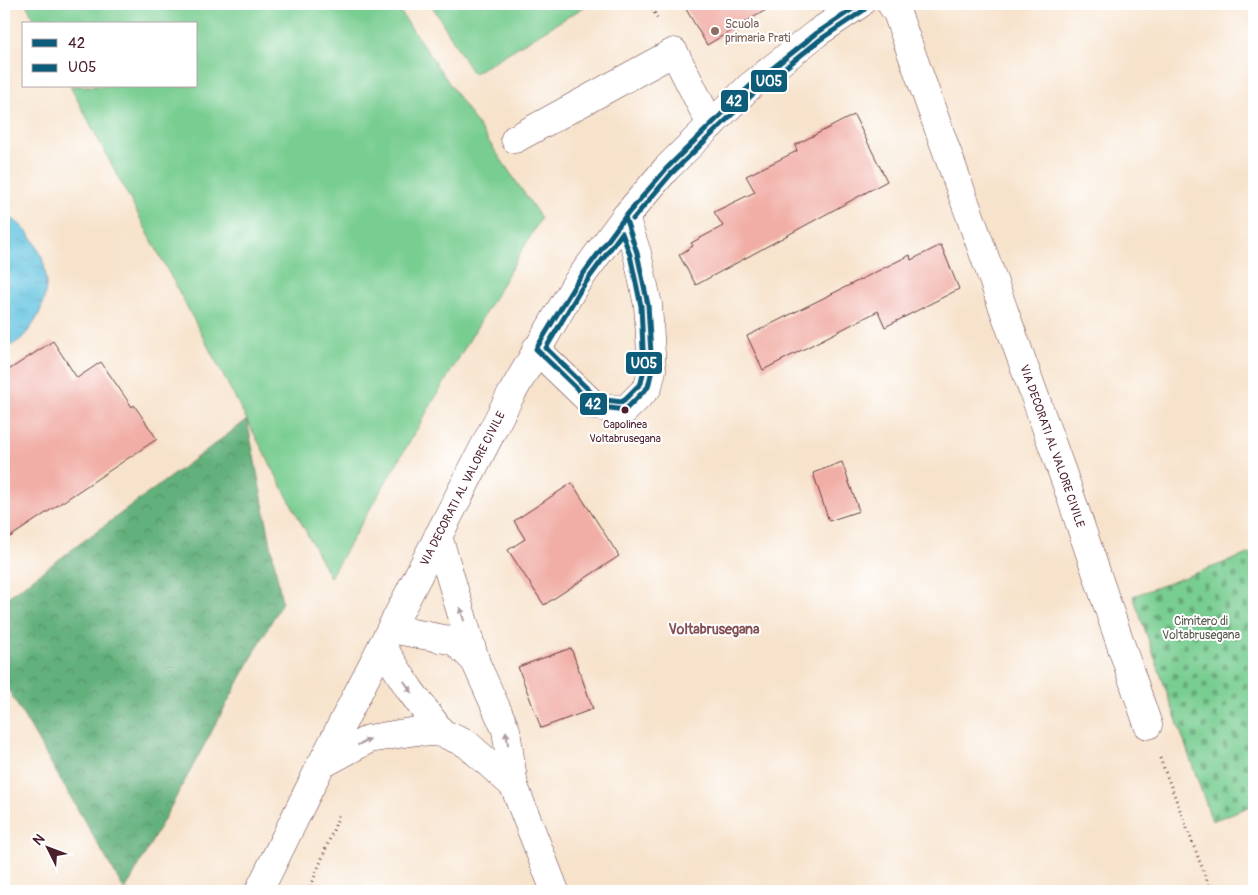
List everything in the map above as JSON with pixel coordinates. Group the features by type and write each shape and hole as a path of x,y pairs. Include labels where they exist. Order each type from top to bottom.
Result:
{"street":[{"name":"VIA DECORATI AL VALORE CIVILE","path":"259,891 509,398 575,285 625,218 666,169 749,87 817,33 860,4"},
{"name":"VIA DECORATI AL VALORE CIVILE","path":"891,4 898,13 1066,483 1148,724"},
{"path":"515,139 674,52 711,125"},
{"path":"536,349 595,406 625,410 648,387 652,370 648,305 637,253 625,218"},
{"path":"438,536 476,661 506,730 514,786 555,891"},
{"path":"442,733 410,690 386,638 455,641 476,661"},
{"path":"321,766 369,739 416,731 442,733 467,744 514,786"}],"path":[{"path":"1148,724 1211,891"}],"green space":[{"path":"26,4 395,4 541,218 330,577 71,88 198,88 198,22 36,22"},
{"path":"431,4 589,4 473,74"},
{"path":"247,420 282,602 125,891 4,682 4,600"},
{"name":"Cimitero di Voltabrusegana","path":"1254,552 1254,805 1212,821 1133,596"}],"water":[{"path":"4,213 20,224 32,238 45,270 46,287 43,305 35,321 23,337 4,350"}],"building":[{"name":"Scuola primaria Prati","path":"683,4 776,4 707,45"},
{"path":"854,115 887,181 696,285 679,255 693,246 691,243 723,226 714,212 755,192 746,176 797,151 795,145"},
{"path":"941,245 959,289 885,327 878,311 763,370 747,336 910,255 911,260"},
{"path":"53,341 77,378 101,362 157,439 4,541 4,373"},
{"path":"842,462 859,511 829,521 813,473"},
{"path":"572,483 619,556 544,605 508,550 525,539 514,521"},
{"path":"571,648 593,709 541,728 518,667"}],"transit line":[{"name":"42","path":"625,217 666,169 749,87 817,33 860,4"},
{"name":"U05","path":"633,219 671,174 754,93 821,39 864,10"},
{"name":"42","path":"625,217 637,253 648,305 652,370 648,387 625,410 595,406 536,349 575,285 625,217"},
{"name":"U05","path":"622,233 630,255 641,306 644,369 641,383 622,402 598,399 546,348 581,289 622,233"}],"place":[{"name":"Scuola primaria Prati","path":"715,31"},
{"name":"Capolinea Voltabrusegana","path":"625,410"}],"district":[{"name":"Voltabrusegana","path":"714,629"}]}
